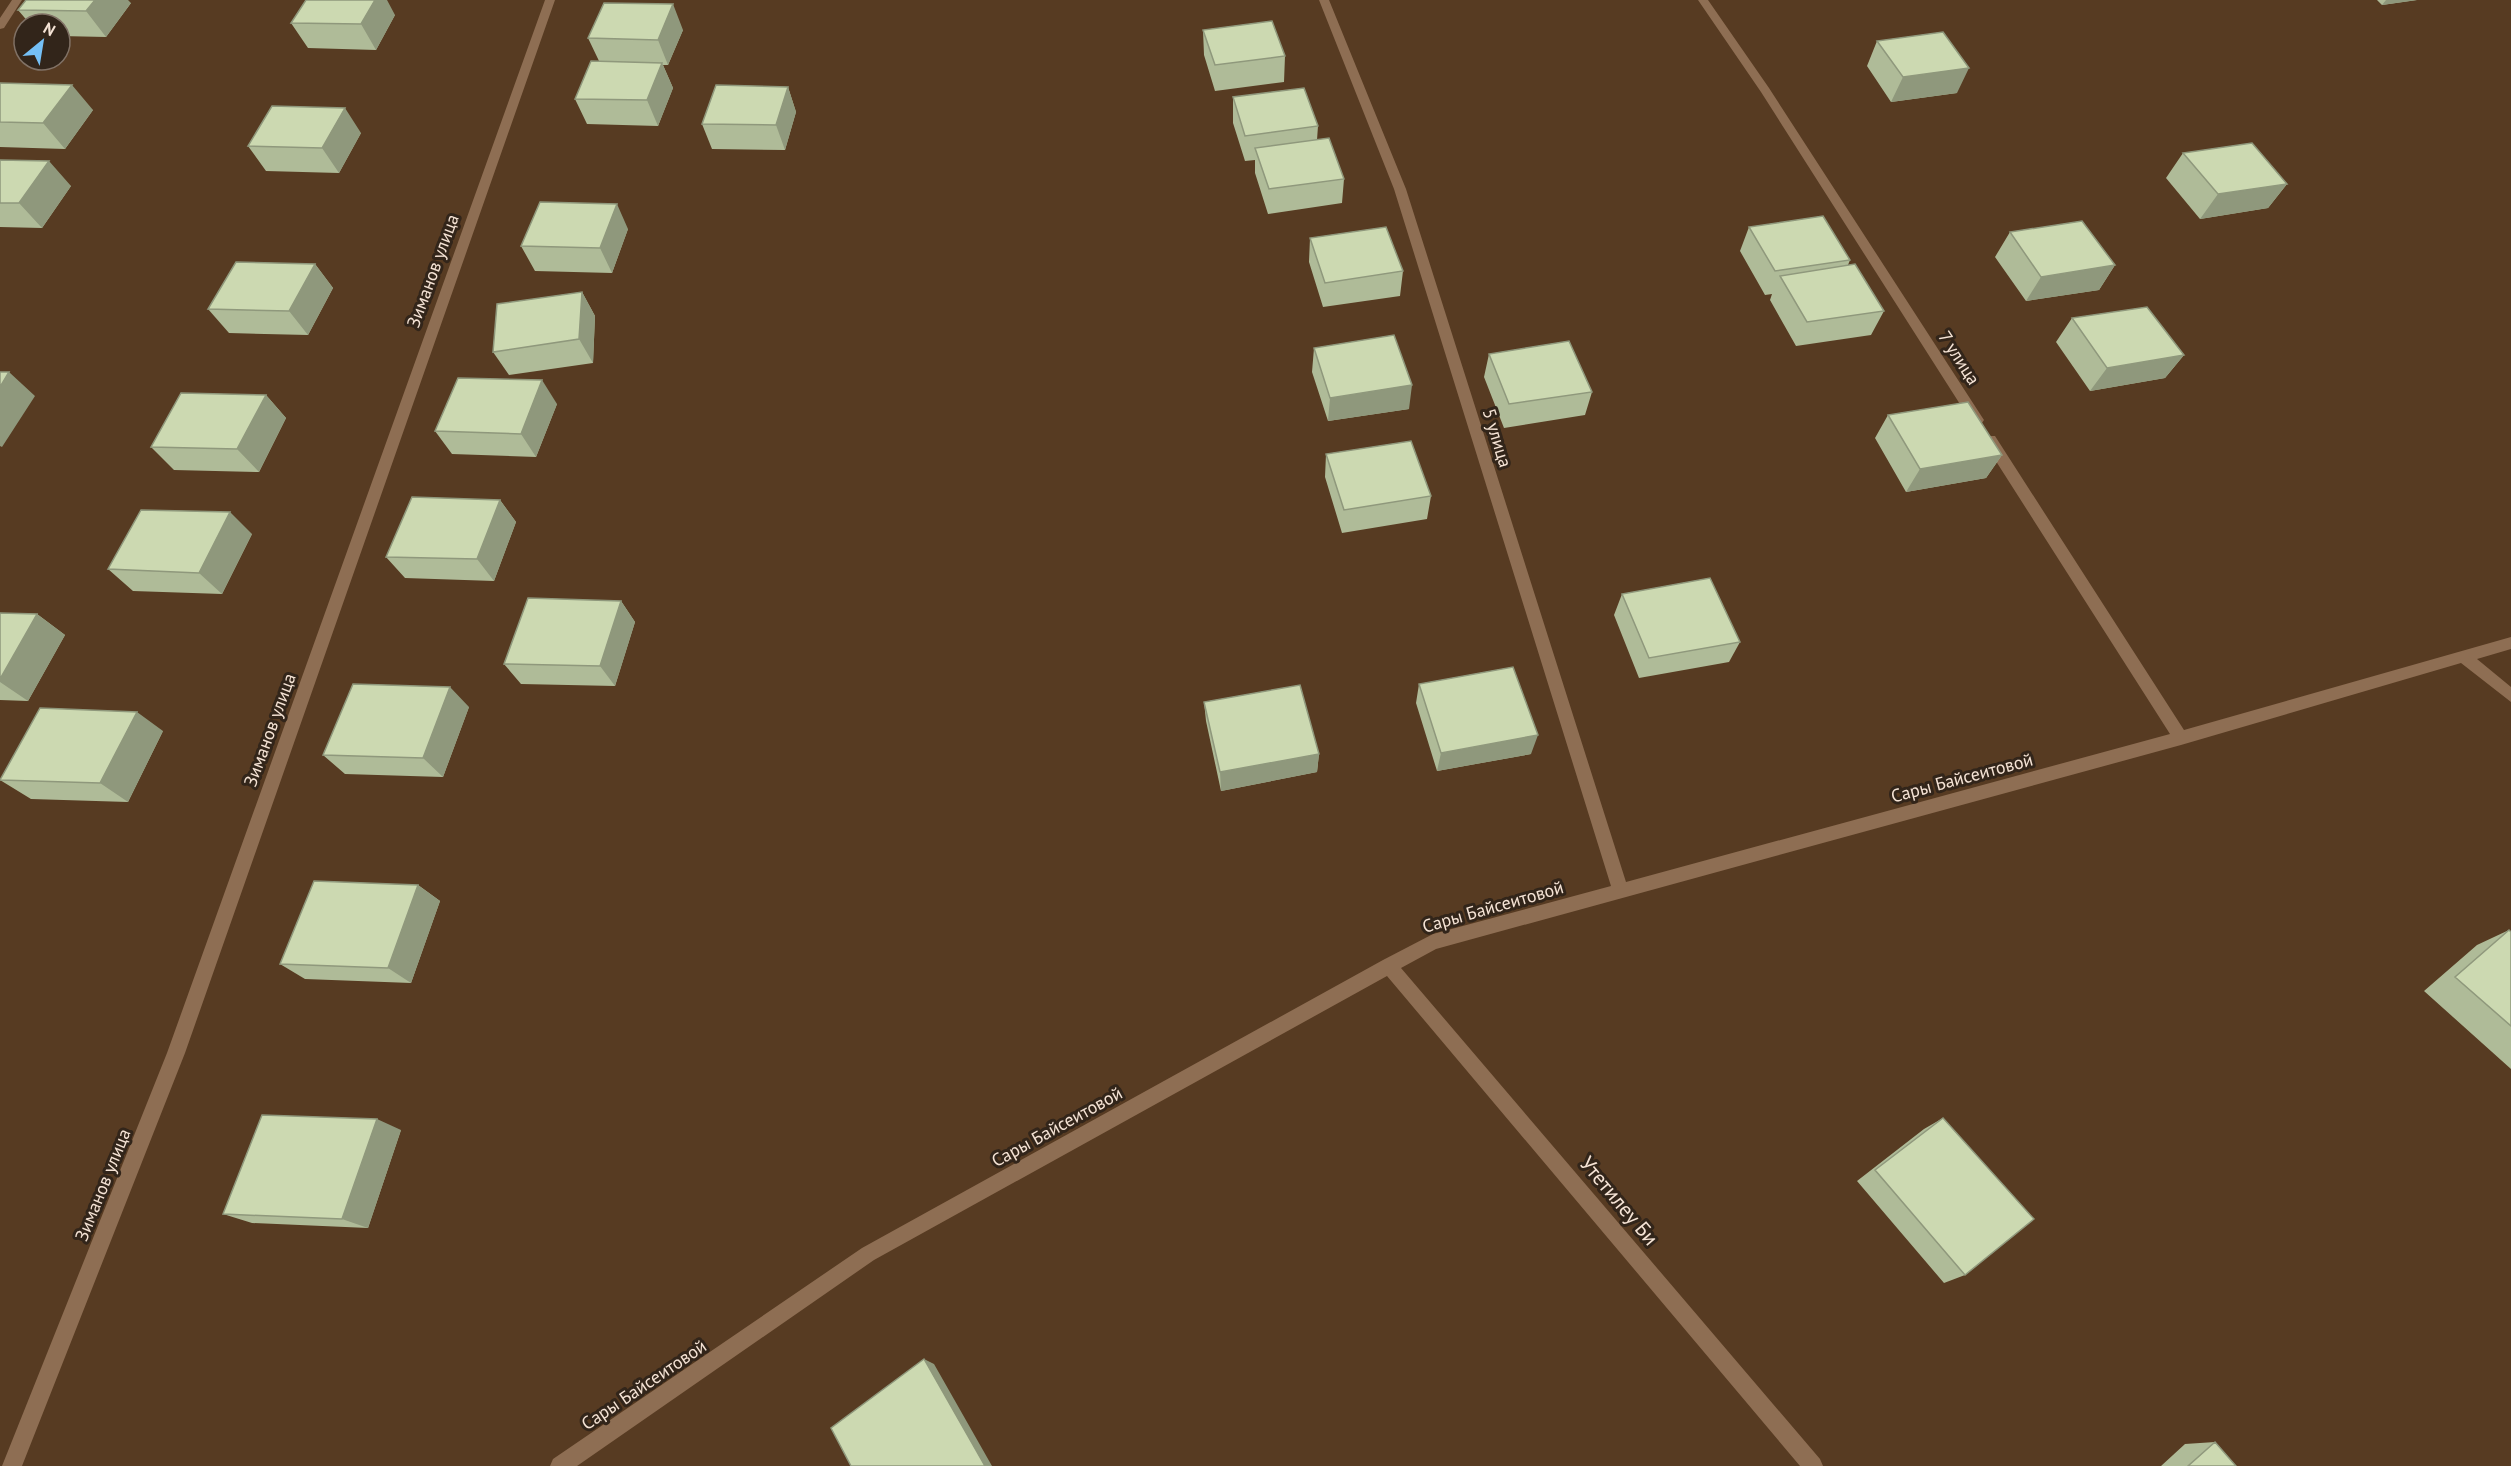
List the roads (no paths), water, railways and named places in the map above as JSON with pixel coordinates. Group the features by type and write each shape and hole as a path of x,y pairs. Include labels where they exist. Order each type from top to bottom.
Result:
{"street":[{"name":"Зиманов улица","path":"12,1466 176,1053 550,0"},
{"name":"5 улица","path":"1324,0 1400,189 1621,891"},
{"name":"7 улица","path":"1702,0 1765,90 2181,738"},
{"path":"0,7 15,4"},
{"path":"0,26 15,4"},
{"name":"Сары Байсеитовой","path":"560,1466 868,1254 1433,942 2181,738 2511,643"},
{"path":"2463,656 2511,696"},
{"name":"Утетилеу Би","path":"1389,966 1813,1466"}]}
